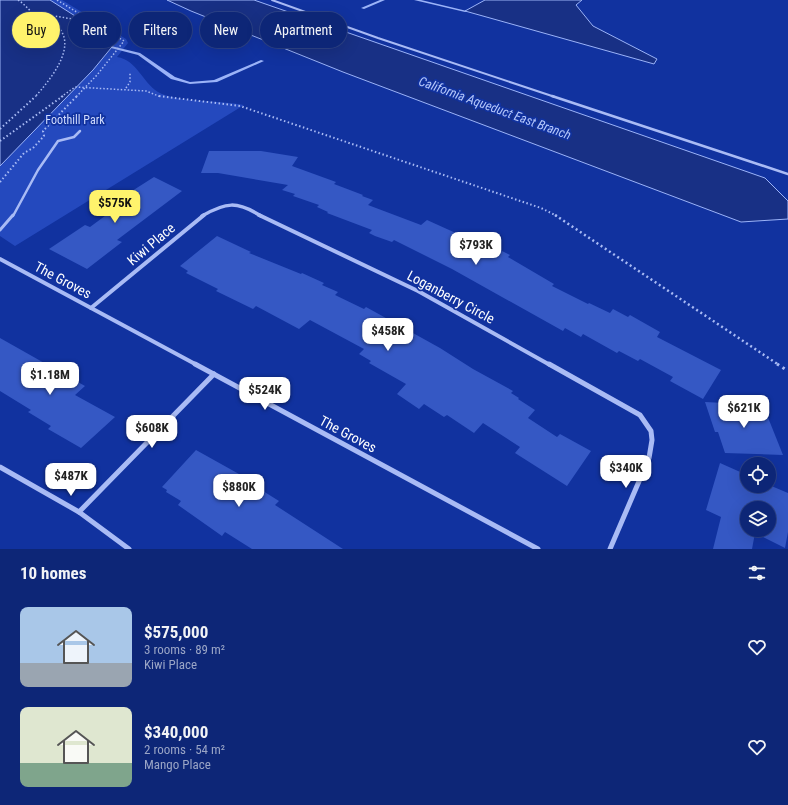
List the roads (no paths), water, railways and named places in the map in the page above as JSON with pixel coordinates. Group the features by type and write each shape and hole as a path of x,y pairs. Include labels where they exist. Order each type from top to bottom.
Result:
{"street":[{"name":"Kiwi Place","path":"91,308 201,217 228,205"},
{"name":"Loganberry Circle","path":"228,205 246,207 267,219 418,290 640,415 651,429 653,444 649,458 610,549"},
{"name":"The Groves","path":"0,259 538,549"},
{"path":"79,512 214,374"},
{"path":"0,467 79,512 129,549"}],"lane":[{"path":"272,0 407,48 788,174"},
{"path":"0,230 14,216 38,170 52,148 58,142 74,137 80,131"}],"water":[{"path":"0,0 50,0 69,12 68,48 111,48 93,70 0,166"},
{"path":"167,0 254,0 288,12 260,12 260,39 252,35 252,12 200,12 200,15"},
{"path":"485,0 582,0 576,5 593,26 657,59 654,64 465,11"},
{"name":"California Aqueduct East Branch","path":"347,32 765,178 788,201 788,219 741,222 283,48 347,48"}],"waterway":[{"path":"363,8 383,0"},
{"path":"416,0 465,11"},
{"path":"116,48 139,54 173,78 190,83 215,81 262,61"}],"park label":[{"name":"Foothill Park","path":"75,120"}]}
